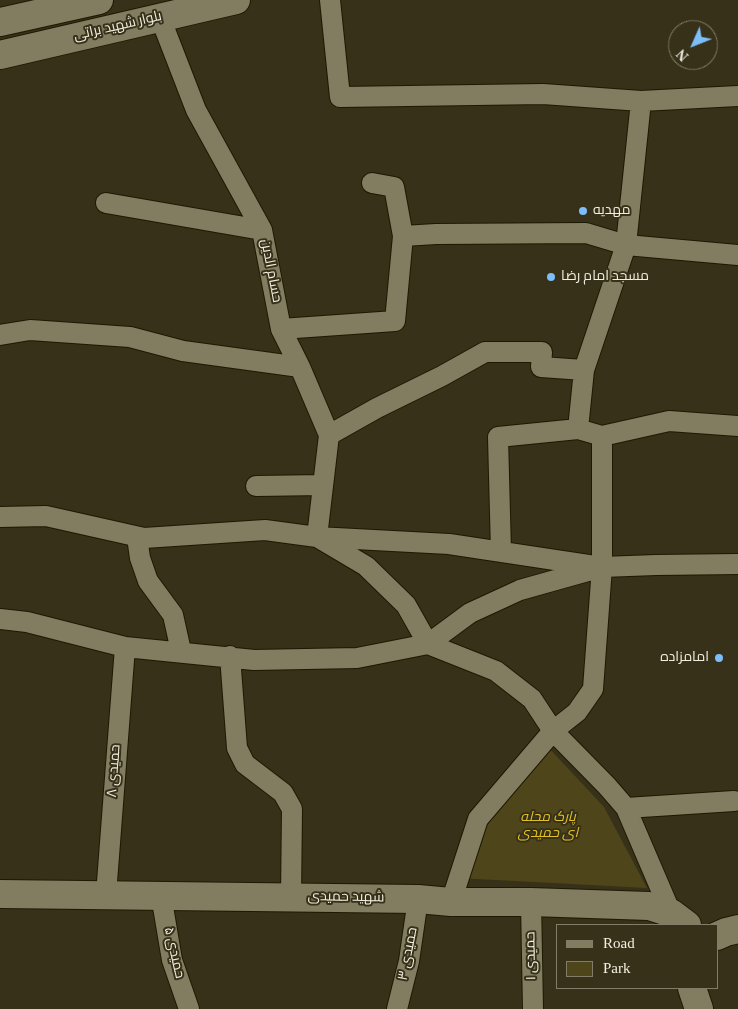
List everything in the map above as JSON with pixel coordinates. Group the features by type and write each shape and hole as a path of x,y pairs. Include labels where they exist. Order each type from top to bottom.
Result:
{"main road":[{"path":"0,22 99,0"},
{"name":"بلوار شهید براتی","path":"0,55 236,0"},
{"name":"شهید حمیدی","path":"0,894 418,899 450,902 531,902 649,906 679,919"},
{"path":"718,936 738,929"},
{"path":"692,989 699,1009"}],"street":[{"path":"330,0 340,97 543,94 641,101 738,96"},
{"name":"حسام الدین","path":"160,17 196,110 262,230 281,329 300,367 329,435 317,537"},
{"path":"578,429 584,370 626,245 641,101"},
{"path":"281,329 395,321 403,236 394,187 372,183"},
{"path":"106,203 262,230"},
{"path":"403,236 586,233 626,245 738,255"},
{"path":"0,335 30,330 130,337 183,351 300,367"},
{"path":"329,435 485,352 542,352 541,367 584,370"},
{"path":"501,552 498,437 578,429 602,436 669,421 738,426"},
{"path":"450,902 478,819 553,730 577,712 593,689 602,567 602,436"},
{"path":"256,486 323,485"},
{"path":"0,517 46,516 144,538 265,530 317,537 449,544 602,567 738,564"},
{"path":"137,537 140,558 148,581 173,615 181,651"},
{"path":"317,537 366,566 406,605 428,644 496,671 532,699 553,730 626,808 679,919"},
{"path":"0,619 27,622 125,646 254,660 357,658 428,644 470,613 520,590 602,567"},
{"name":"حمیدی ۸","path":"106,895 125,646"},
{"path":"230,656 237,748 246,764 283,793 292,809 292,897"},
{"path":"626,808 734,801"},
{"name":"حمیدی ۵","path":"161,896 172,960 189,1009"},
{"name":"حمیدی ۳","path":"397,1009 409,961 418,899"},
{"name":"حمیدی ۱","path":"531,902 534,1009"}],"green space":[{"name":"پارک محله ای حمیدی","path":"547,746 604,807 647,888 458,878 477,832"}],"place":[{"name":"مهدیه","path":"583,211"},
{"name":"مسجد امام رضا","path":"551,277"},
{"name":"امامزاده","path":"719,658"}]}
